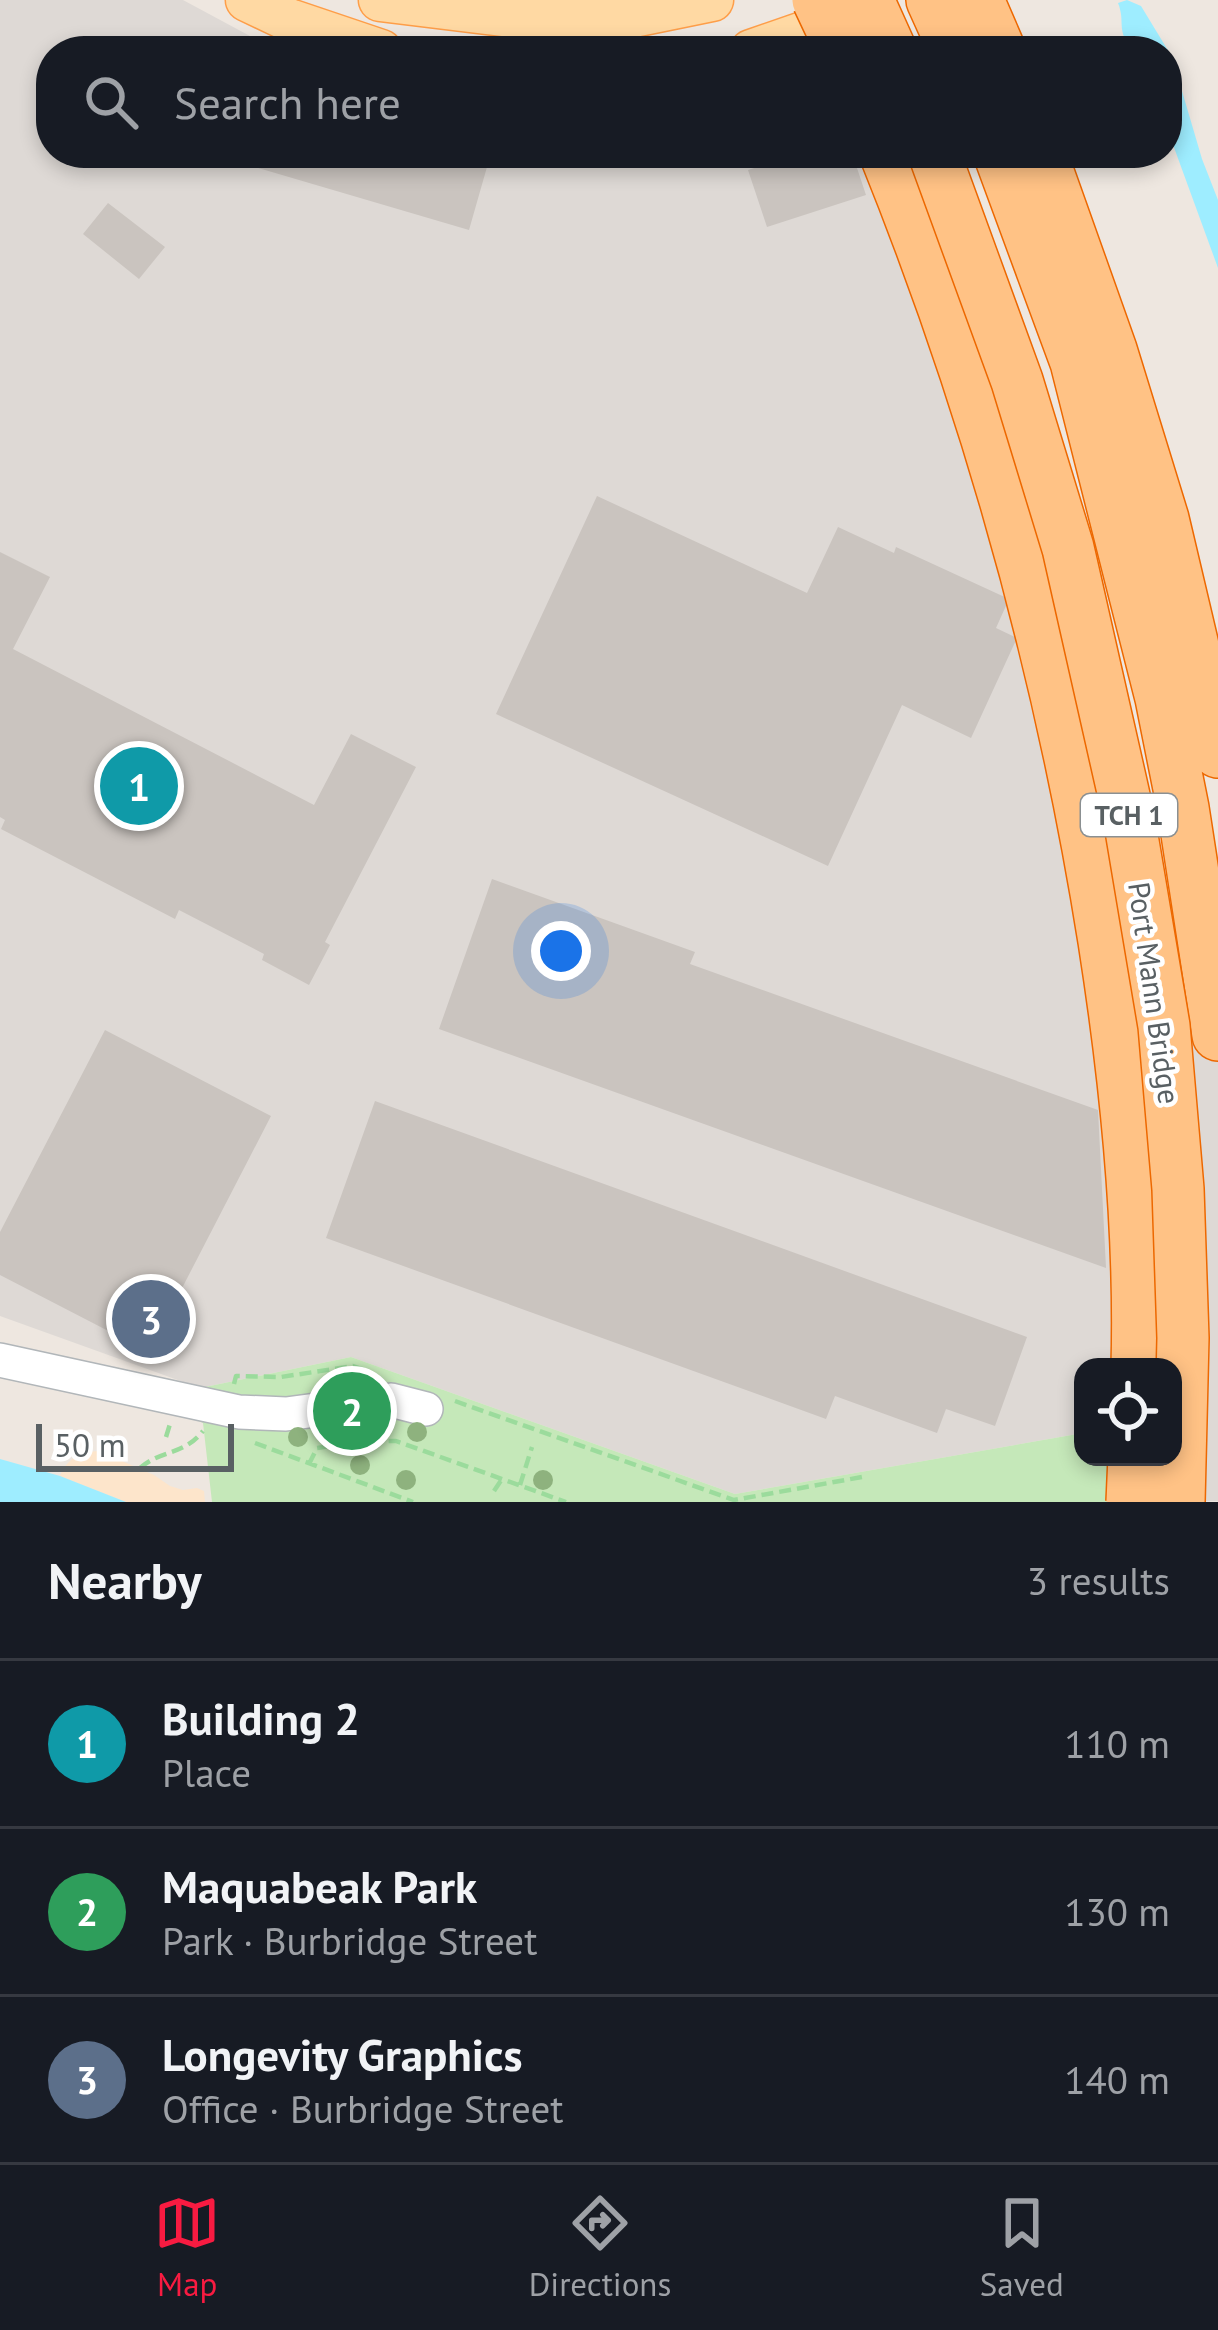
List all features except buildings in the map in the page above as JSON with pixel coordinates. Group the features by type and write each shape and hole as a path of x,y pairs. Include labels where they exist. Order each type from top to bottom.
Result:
{"highway":[{"path":"818,0 835,36"},
{"path":"868,0 884,36"},
{"path":"932,0 948,36"},
{"path":"978,0 994,36"},
{"path":"890,168 973,395 1023,562 1086,826 1118,1032 1132,1192 1137,1358"},
{"name":"Port Mann Bridge","path":"939,168 1017,381 1067,548 1130,818 1164,1026 1178,1190 1183,1338 1179,1502"},
{"name":"Port Mann Bridge","path":"1005,168 1076,362 1161,698 1218,1035"},
{"path":"1046,168 1111,350 1163,519 1218,752"},
{"path":"1132,1502 1134,1466"}],"main road":[{"path":"380,0 606,23 712,0"},
{"path":"798,36 894,0"},
{"path":"270,5 345,36"}],"street":[{"path":"0,1360 239,1412 286,1414 391,1400 441,1405"}],"path":[{"path":"232,1395 236,1376 281,1377 353,1366 371,1372"},
{"path":"441,1405 734,1500 862,1477"},
{"path":"140,1468 157,1457 185,1450 205,1426 211,1428"},
{"path":"309,1463 317,1448 396,1441 566,1502"},
{"path":"254,1443 413,1502"},
{"path":"520,1485 532,1447"},
{"path":"494,1491 502,1480"},
{"path":"536,1502 539,1492"}],"shaded area":[{"path":"0,0 183,0 250,36 36,36 36,168 882,168 1012,539 1095,964 1218,961 1218,1501 1157,1502 1161,1466 1182,1466 1182,1358 1074,1358 1074,1435 735,1494 351,1357 200,1388 0,1316"}],"green space":[{"path":"351,1357 735,1494 1074,1435 1074,1466 1156,1466 1157,1502 212,1502 203,1423 195,1419 200,1388"}],"sand":[{"path":"99,1451 170,1486 204,1491 205,1502 126,1502 60,1476 75,1457"}],"water":[{"path":"1127,0 1141,6 1159,36 1124,36 1118,3"},
{"path":"1182,91 1218,200 1218,268 1182,168"},
{"path":"0,1459 60,1476 126,1502 0,1502"}],"place":[{"name":"Building 2","path":"139,786"},
{"name":"Longevity Graphics","path":"151,1319"},
{"name":"Maquabeak Park","path":"352,1411"}]}
